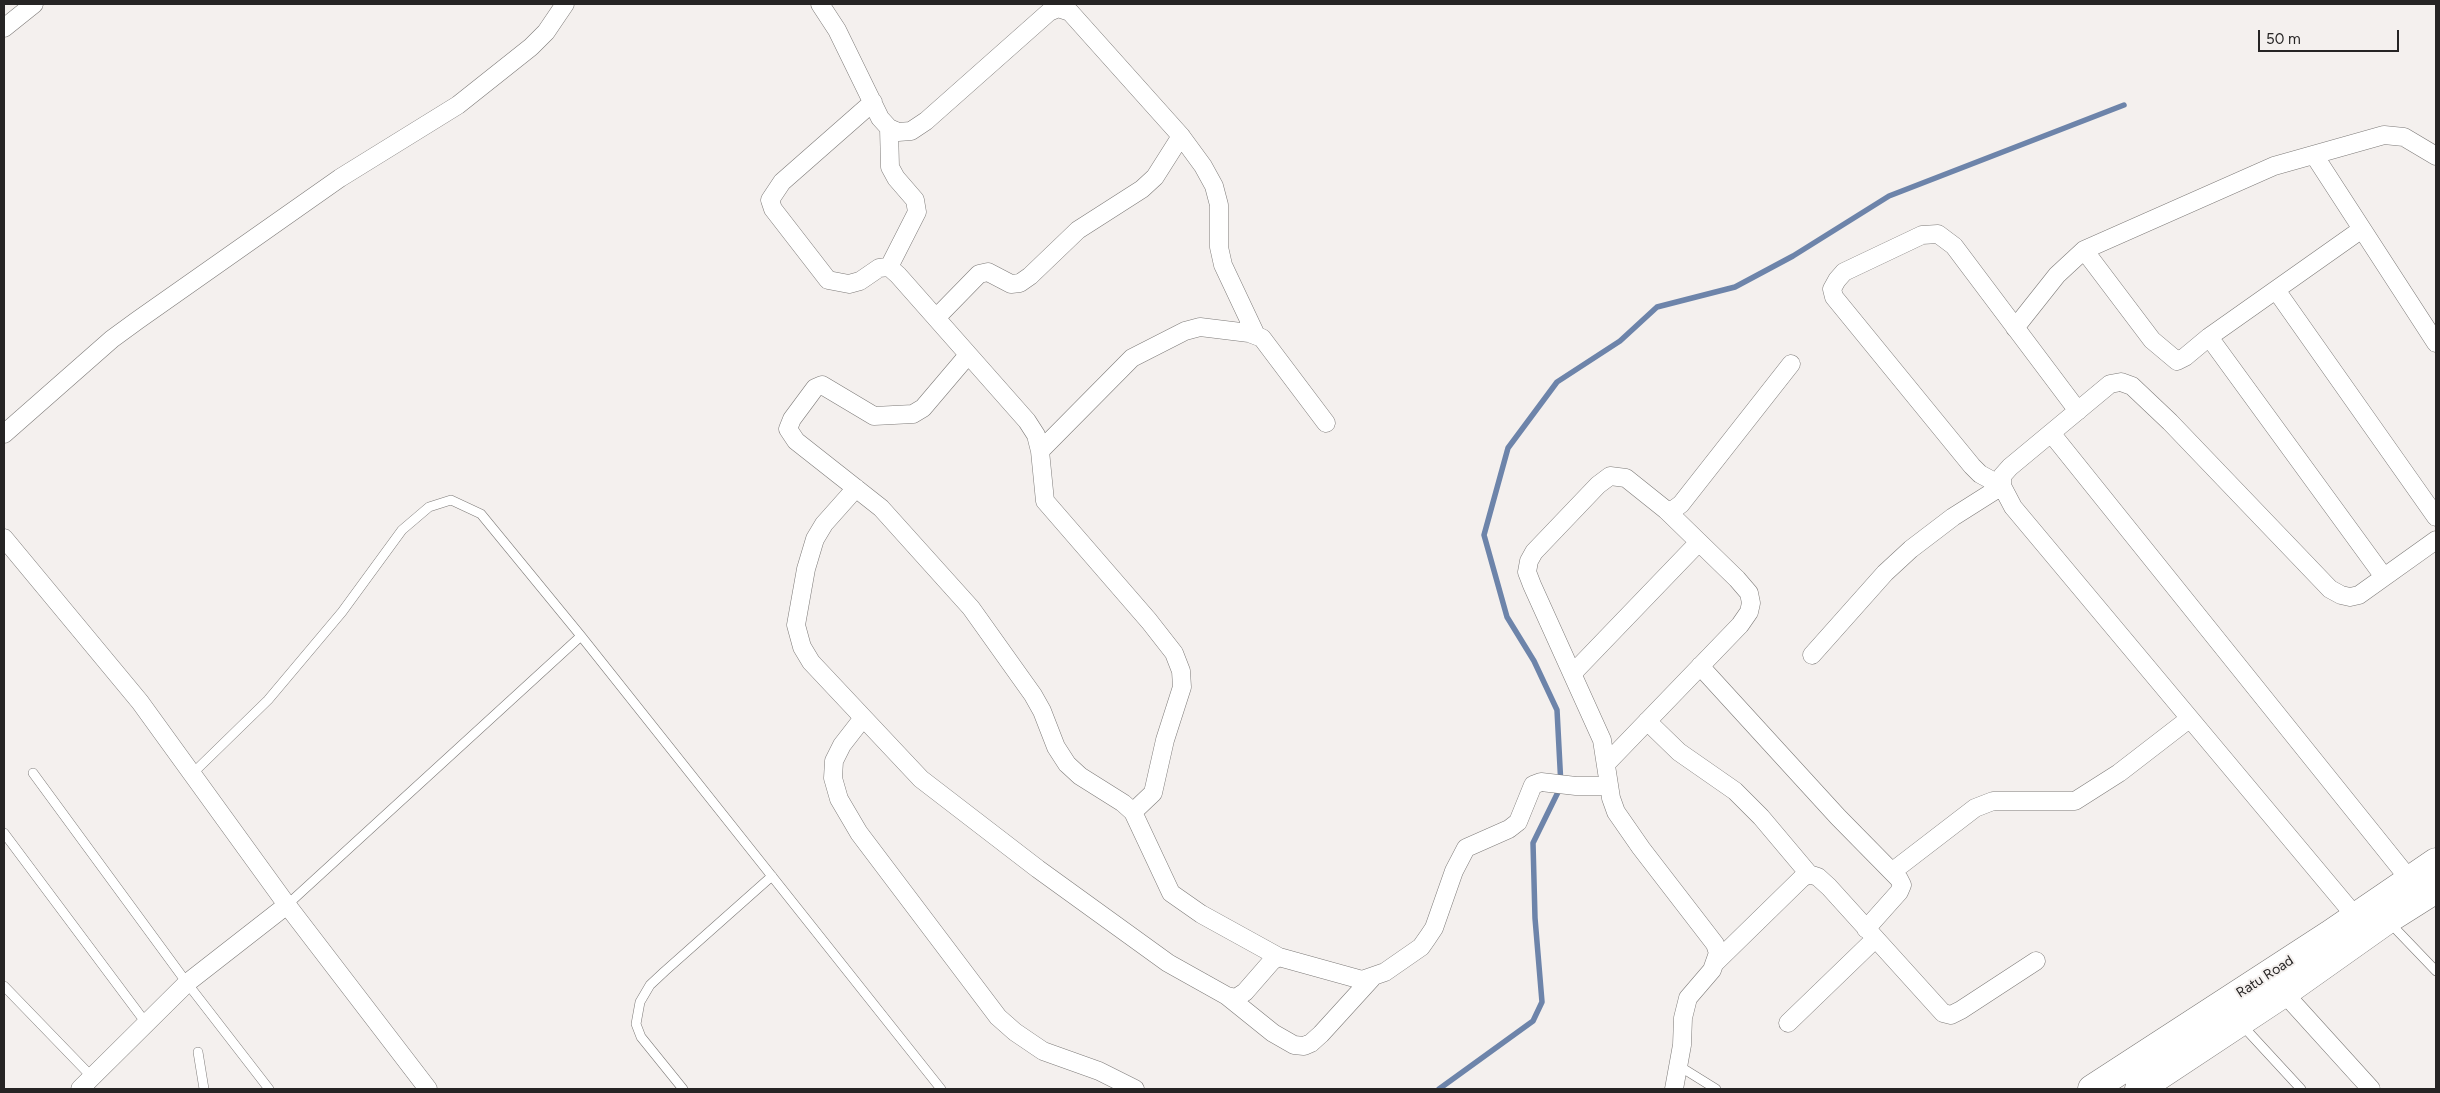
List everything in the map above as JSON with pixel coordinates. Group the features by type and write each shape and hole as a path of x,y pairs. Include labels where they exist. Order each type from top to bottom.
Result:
{"main road":[{"name":"Ratu Road","path":"2140,1089 2284,993 2376,913 2410,880 2436,862"},
{"name":"Ratu Road","path":"2092,1089 2376,913 2436,889"}],"street":[{"path":"4,28 34,4"},
{"path":"4,434 112,339 138,320 340,178 458,105 531,48 546,32 565,4"},
{"path":"828,7 837,30 880,118 889,128 898,132 911,131 926,121 1049,12 1058,8 1070,12 1085,26 1181,136 1203,166 1214,186 1218,205 1219,247 1223,265 1256,335"},
{"path":"872,102 782,182 770,200 773,209 828,280 848,284 860,281 879,268 889,268 898,275 1027,421 1036,435 1040,451 1045,502 1149,621 1174,653 1181,671 1182,686 1165,740 1153,793 1133,812"},
{"path":"889,128 890,167 896,178 915,200 917,212 889,268"},
{"path":"2015,328 2057,275 2084,250 2274,166 2384,135 2404,136 2436,156"},
{"path":"936,318 978,274 988,272 1011,284 1020,283 1030,276 1078,230 1142,189 1155,177 1181,136"},
{"path":"2314,155 2436,343"},
{"path":"2084,250 2152,340 2173,360 2184,357 2209,337 2362,229"},
{"path":"2002,486 1980,474 1972,466 1834,297 1832,289 1844,272 1922,235 1938,234 1954,246 2078,411"},
{"path":"2276,290 2436,517"},
{"path":"1040,451 1132,358 1185,331 1200,327 1256,335 1268,343 1326,423"},
{"path":"2209,337 2384,577"},
{"path":"968,354 923,408 913,414 874,416 832,389 822,385 815,388 792,419 788,429 796,441 881,508 971,608 1034,695 1056,747 1067,764 1080,776 1123,803 1133,812 1172,893 1187,906 1279,957 1348,978 1362,980 1372,978 1385,972 1421,947 1434,928 1454,871 1466,848 1509,829 1518,822 1533,785 1541,782 1555,782 1576,786 1609,786"},
{"path":"1666,510 1673,510 1681,504 1791,364"},
{"path":"2376,913 2189,719 2013,508 2002,486 2002,476 2010,467 2110,384 2121,382 2132,386 2170,422 2330,589 2341,595 2350,597 2359,595 2436,540"},
{"path":"2051,433 2410,880"},
{"path":"1606,764 1740,626 1749,612 1751,603 1749,594 1737,579 1666,510 1626,478 1610,476 1598,485 1534,552 1529,561 1527,572 1602,740 1609,786 1616,812 1640,848 1716,944 1718,952 1716,962"},
{"path":"1812,655 1885,573 1911,549 1954,517 2002,486"},
{"path":"856,488 824,524 815,539 806,569 796,626 802,647 811,662 921,779 1038,869 1168,963 1227,996 1273,1032 1294,1045 1304,1046 1312,1043 1372,978"},
{"path":"4,538 140,702 288,905 428,1089"},
{"path":"1573,673 1699,542"},
{"path":"1700,666 1831,810 1893,872 1902,885 1871,934 1788,1023"},
{"path":"863,718 842,745 834,761 833,778 839,799 859,833 998,1017 1015,1032 1043,1050 1106,1074 1135,1089"},
{"path":"1893,872 1974,808 1993,801 2075,801 2119,773 2189,719"},
{"path":"1647,721 1679,752 1735,791 1761,817 1809,874 1818,877 1829,887 1937,1008 1951,1015 2036,961"},
{"path":"1674,1089 1679,1066 1683,1018 1688,998 1716,962 1802,878 1809,874"},
{"path":"86,1083 187,983 288,905"},
{"path":"1227,996 1236,998 1245,992 1272,961 1279,957"},
{"path":"2284,993 2371,1089"}],"lane":[{"path":"192,774 268,700 342,612 402,530 429,507 451,500 480,514 581,636 942,1089"},
{"path":"288,905 581,636"},
{"path":"33,773 187,983 269,1089"},
{"path":"4,833 146,1023"},
{"path":"683,1089 641,1037 636,1024 640,1002 650,986 665,971 772,876"},
{"path":"2376,913 2436,971"},
{"path":"4,986 86,1083"},
{"path":"2240,1022 2301,1089"},
{"path":"198,1052 204,1089"},
{"path":"1679,1066 1716,1089"}],"waterway":[{"path":"1439,1089 1533,1021 1542,1002 1535,918 1533,843 1561,786 1557,710 1534,661 1507,617 1484,535 1508,448 1557,382 1620,341 1657,307 1735,287 1793,256 1889,196 2124,105"}]}
